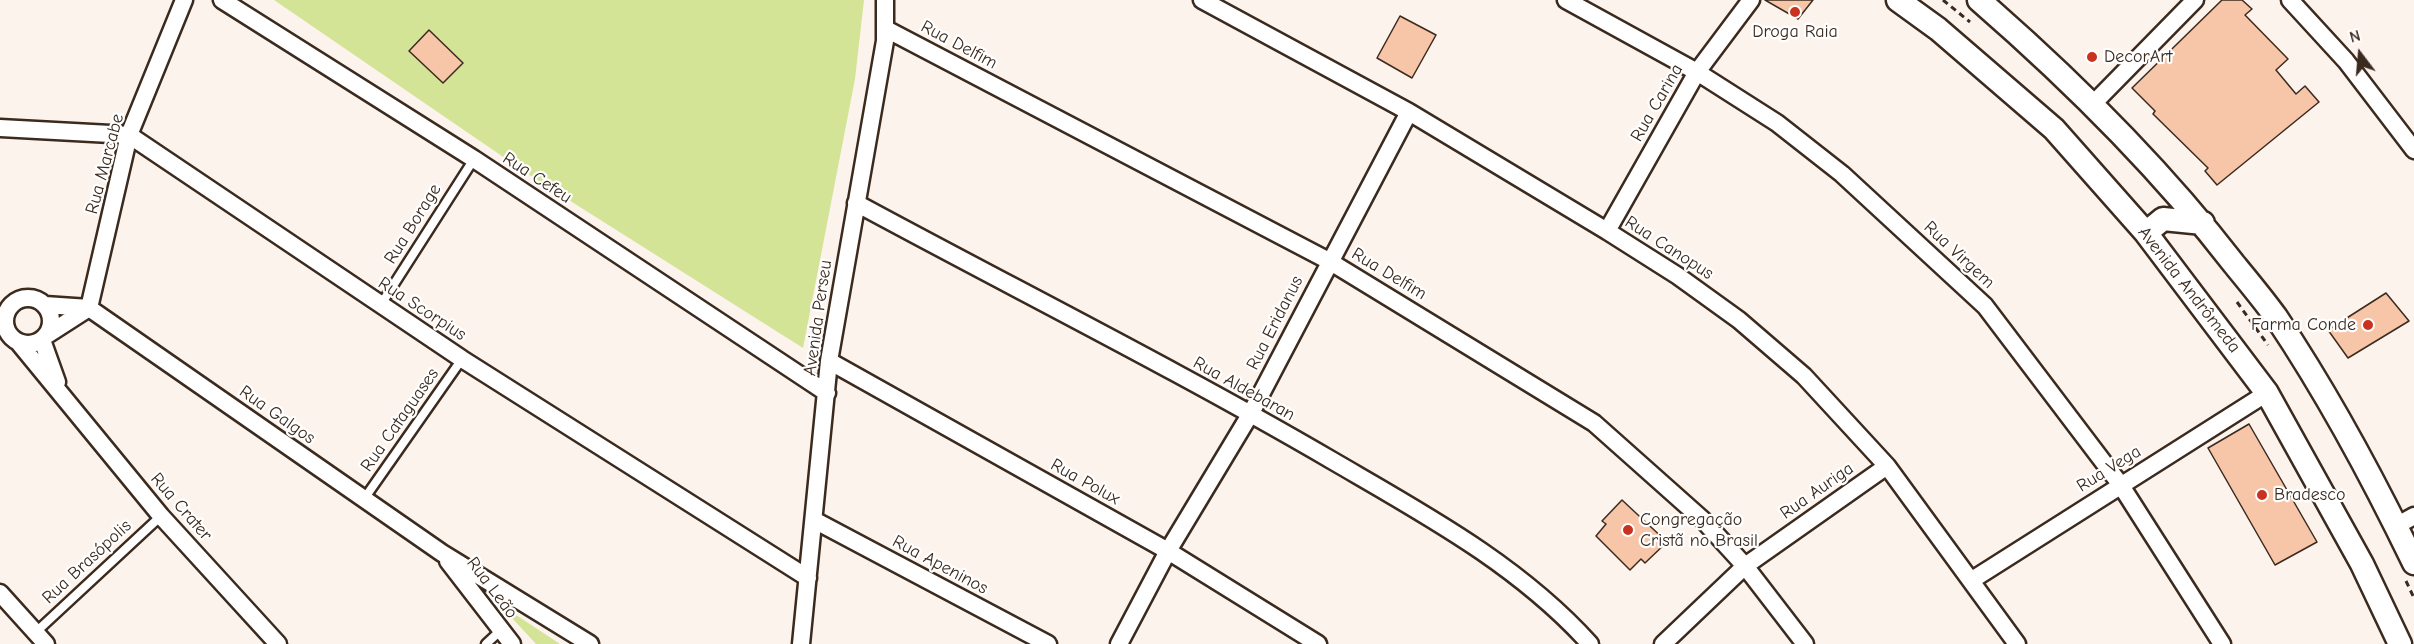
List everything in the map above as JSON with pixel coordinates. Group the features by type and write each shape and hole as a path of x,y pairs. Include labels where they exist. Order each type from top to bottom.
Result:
{"main road":[{"name":"Avenida Andrômeda","path":"1898,0 1938,29 2054,129 2146,233 2267,393 2362,564 2400,644"},
{"path":"1978,0 2053,64 2091,106 2148,162 2203,223 2275,316 2405,521 2414,563"},
{"path":"2146,233 2163,219 2203,223"}],"street":[{"name":"Rua Marcabe","path":"89,308 129,135 184,0"},
{"name":"Rua Cefeu","path":"222,0 474,159 827,393"},
{"name":"Avenida Perseu","path":"801,644 829,361 886,29 885,0"},
{"name":"Rua Canopus","path":"1202,0 1409,112 1607,231 1678,276 1739,320 1804,376 1887,466 2017,644"},
{"name":"Rua Virgem","path":"1566,0 1697,72 1777,123 1842,174 1985,306 2120,484 2222,644"},
{"name":"Rua Carina","path":"1607,231 1697,72 1751,0"},
{"path":"2091,106 2195,0"},
{"path":"2290,0 2346,61 2414,150"},
{"name":"Rua Delfim","path":"886,29 1329,261 1594,423 1703,520 1745,566 1805,644"},
{"name":"Rua Eridanus","path":"1119,644 1168,551 1251,413 1409,112"},
{"path":"0,128 129,135"},
{"name":"Rua Scorpius","path":"129,135 380,306 808,578"},
{"name":"Rua Aldebaran","path":"856,203 1251,413 1448,530 1518,576 1590,644"},
{"path":"0,299 33,298 45,305 89,308"},
{"path":"19,300 9,309 3,323 7,332 19,343 27,345 44,337 89,308"},
{"path":"44,337 52,322 45,305"},
{"name":"Rua Galgos","path":"89,308 442,553 590,644"},
{"name":"Rua Crater","path":"44,337 60,391"},
{"name":"Rua Crater","path":"19,343 161,516 278,644"},
{"name":"Rua Polux","path":"829,361 1168,551 1318,644"},
{"name":"Rua Vega","path":"1972,580 2120,484 2267,393"},
{"name":"Rua Auriga","path":"1663,644 1745,566 1887,466"},
{"name":"Rua Apeninos","path":"814,520 1048,644"},
{"name":"Rua Leão","path":"442,553 500,632 512,644"},
{"path":"0,593 41,638"}],"lane":[{"name":"Rua Borage","path":"380,306 474,159"},
{"name":"Rua Cataguases","path":"364,499 462,359"},
{"name":"Rua Brasópolis","path":"41,638 161,516"},
{"path":"486,644 500,632"}],"green space":[{"path":"274,0 864,0 855,79 803,348 534,178"},
{"path":"498,603 560,644 536,644"}],"building":[{"name":"Droga Raia","path":"1765,0 1813,0 1798,19"},
{"path":"2222,0 2242,0 2252,9 2245,15 2288,59 2276,70 2296,94 2305,86 2319,102 2217,185 2205,171 2208,168 2153,114 2155,111 2132,88"},
{"path":"1400,16 1436,35 1412,78 1377,58"},
{"path":"429,30 463,63 443,83 409,51"},
{"name":"Farma Conde","path":"2386,293 2409,321 2348,358 2328,330"},
{"name":"Bradesco","path":"2249,424 2317,542 2275,565 2208,448"},
{"name":"Congregação Cristã no Brasil","path":"1622,500 1667,542 1645,563 1641,559 1630,570 1596,536 1606,524 1602,521"}],"place":[{"name":"Droga Raia","path":"1795,12"},
{"name":"DecorArt","path":"2092,57"},
{"name":"Farma Conde","path":"2368,325"},
{"name":"Bradesco","path":"2262,495"},
{"name":"Congregação Cristã no Brasil","path":"1628,530"}]}
